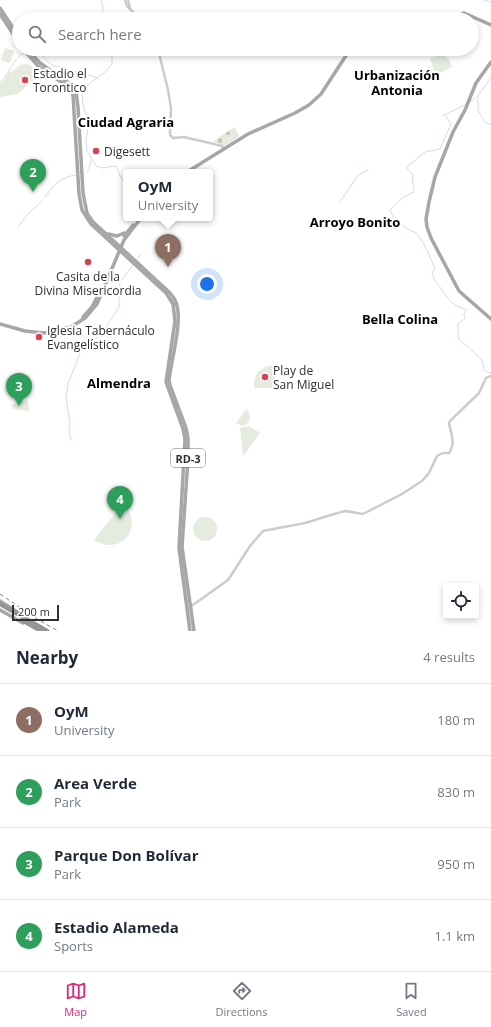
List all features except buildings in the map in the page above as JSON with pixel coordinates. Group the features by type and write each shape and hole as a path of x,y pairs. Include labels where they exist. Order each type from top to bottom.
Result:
{"highway":[{"path":"0,602 41,631"},
{"path":"0,608 19,616"},
{"path":"32,624 48,631"}],"main road":[{"path":"0,8 12,26"},
{"path":"0,14 12,32"},
{"path":"479,20 491,25"},
{"name":"RD-3","path":"30,56 38,67 67,86 72,91 74,100 81,206 84,216 112,244 171,294 178,308 179,320 169,380 187,434 188,459 182,547 190,631"},
{"name":"RD-3","path":"31,56 72,85 76,92 84,202 87,213 93,222 119,249"},
{"path":"192,169 251,133 310,105 321,94 346,56"},
{"path":"491,62 476,83 470,100 453,132 435,177 426,215 427,227 431,238 459,291 491,319"},
{"path":"106,234 117,236 122,234 137,221"},
{"path":"119,249 138,221"},
{"path":"0,323 40,331 64,327 78,321 89,311 96,300 128,230"},
{"path":"116,258 128,256 124,240"},
{"path":"112,244 116,258"},
{"path":"0,602 25,616 32,624"},
{"path":"0,608 21,622 32,624"},
{"name":"RD-3","path":"189,608 194,631"}],"street":[{"path":"127,0 127,6 133,12"},
{"path":"160,56 172,116 170,135 173,138 186,137 222,146 224,149"},
{"path":"189,608 228,580 250,546 263,531 305,523 346,511 363,514 402,494 420,482 429,473 437,456 449,453 451,451 454,442 449,423 450,421 479,393 486,378 491,376"}],"green space":[{"path":"5,48 12,50 12,56 10,63 1,60"},
{"path":"444,56 449,59 452,67 435,75 430,58"},
{"path":"20,65 30,65 40,73 18,94 0,97 0,83 4,80 9,71 14,76 11,72"},
{"path":"235,127 239,136 225,146 214,142 219,137"},
{"name":"Play de San Miguel","path":"274,365 276,387 254,388 256,375 258,372 265,367"},
{"path":"28,400 29,411 14,409 10,405"},
{"path":"246,409 250,414 250,418 247,424 242,426 236,423"},
{"path":"249,426 260,433 243,456 240,428"},
{"path":"123,503 129,512 132,521 131,530 127,537 121,542 113,545 104,544 94,540"},
{"path":"205,517 213,521 217,529 213,537 205,541 197,537 193,529 197,521"}],"waterway":[{"path":"101,0 103,12"},
{"path":"484,0 491,2"},
{"path":"0,82 7,75 19,56"},
{"path":"43,56 52,65 98,78"},
{"path":"111,56 112,64 82,92 83,106 89,123 86,140 87,151 96,166 102,168 116,166 123,180"},
{"path":"470,102 478,96 491,77"},
{"path":"478,97 478,110 485,122 491,125"},
{"path":"442,116 467,104"},
{"path":"445,115 451,124 440,149 425,152 408,166 407,168 412,174 414,192 402,198 390,210 394,219 416,233 424,244 435,268 432,273 434,279 447,297 454,304 466,310 464,314 465,318 458,324 458,338 482,360 484,370 491,373"},
{"path":"87,172 89,170 91,160"},
{"path":"340,202 358,175 368,170"},
{"path":"45,197 58,182 70,176 76,175"},
{"path":"18,227 28,214 42,201"},
{"path":"136,261 141,254"},
{"path":"71,440 66,398 68,384 83,345 100,336 119,307 120,282 133,265"}],"railway":[{"path":"0,594 58,631"}],"place":[{"name":"Estadio el Torontico","path":"25,80"},
{"name":"Digesett","path":"96,151"},
{"name":"Area Verde","path":"33,192"},
{"name":"Casita de la Divina Misericordia","path":"88,262"},
{"name":"OyM","path":"168,267"},
{"name":"Iglesia Tabernáculo Evangelístico","path":"39,337"},
{"name":"Play de San Miguel","path":"265,377"},
{"name":"Parque Don Bolívar","path":"19,406"},
{"name":"Estadio Alameda","path":"120,519"}],"district":[{"name":"Urbanización Antonia","path":"397,82"},
{"name":"Ciudad Agraria","path":"126,122"},
{"name":"Arroyo Bonito","path":"355,222"},
{"name":"Bella Colina","path":"400,319"},
{"name":"Almendra","path":"119,383"}]}
